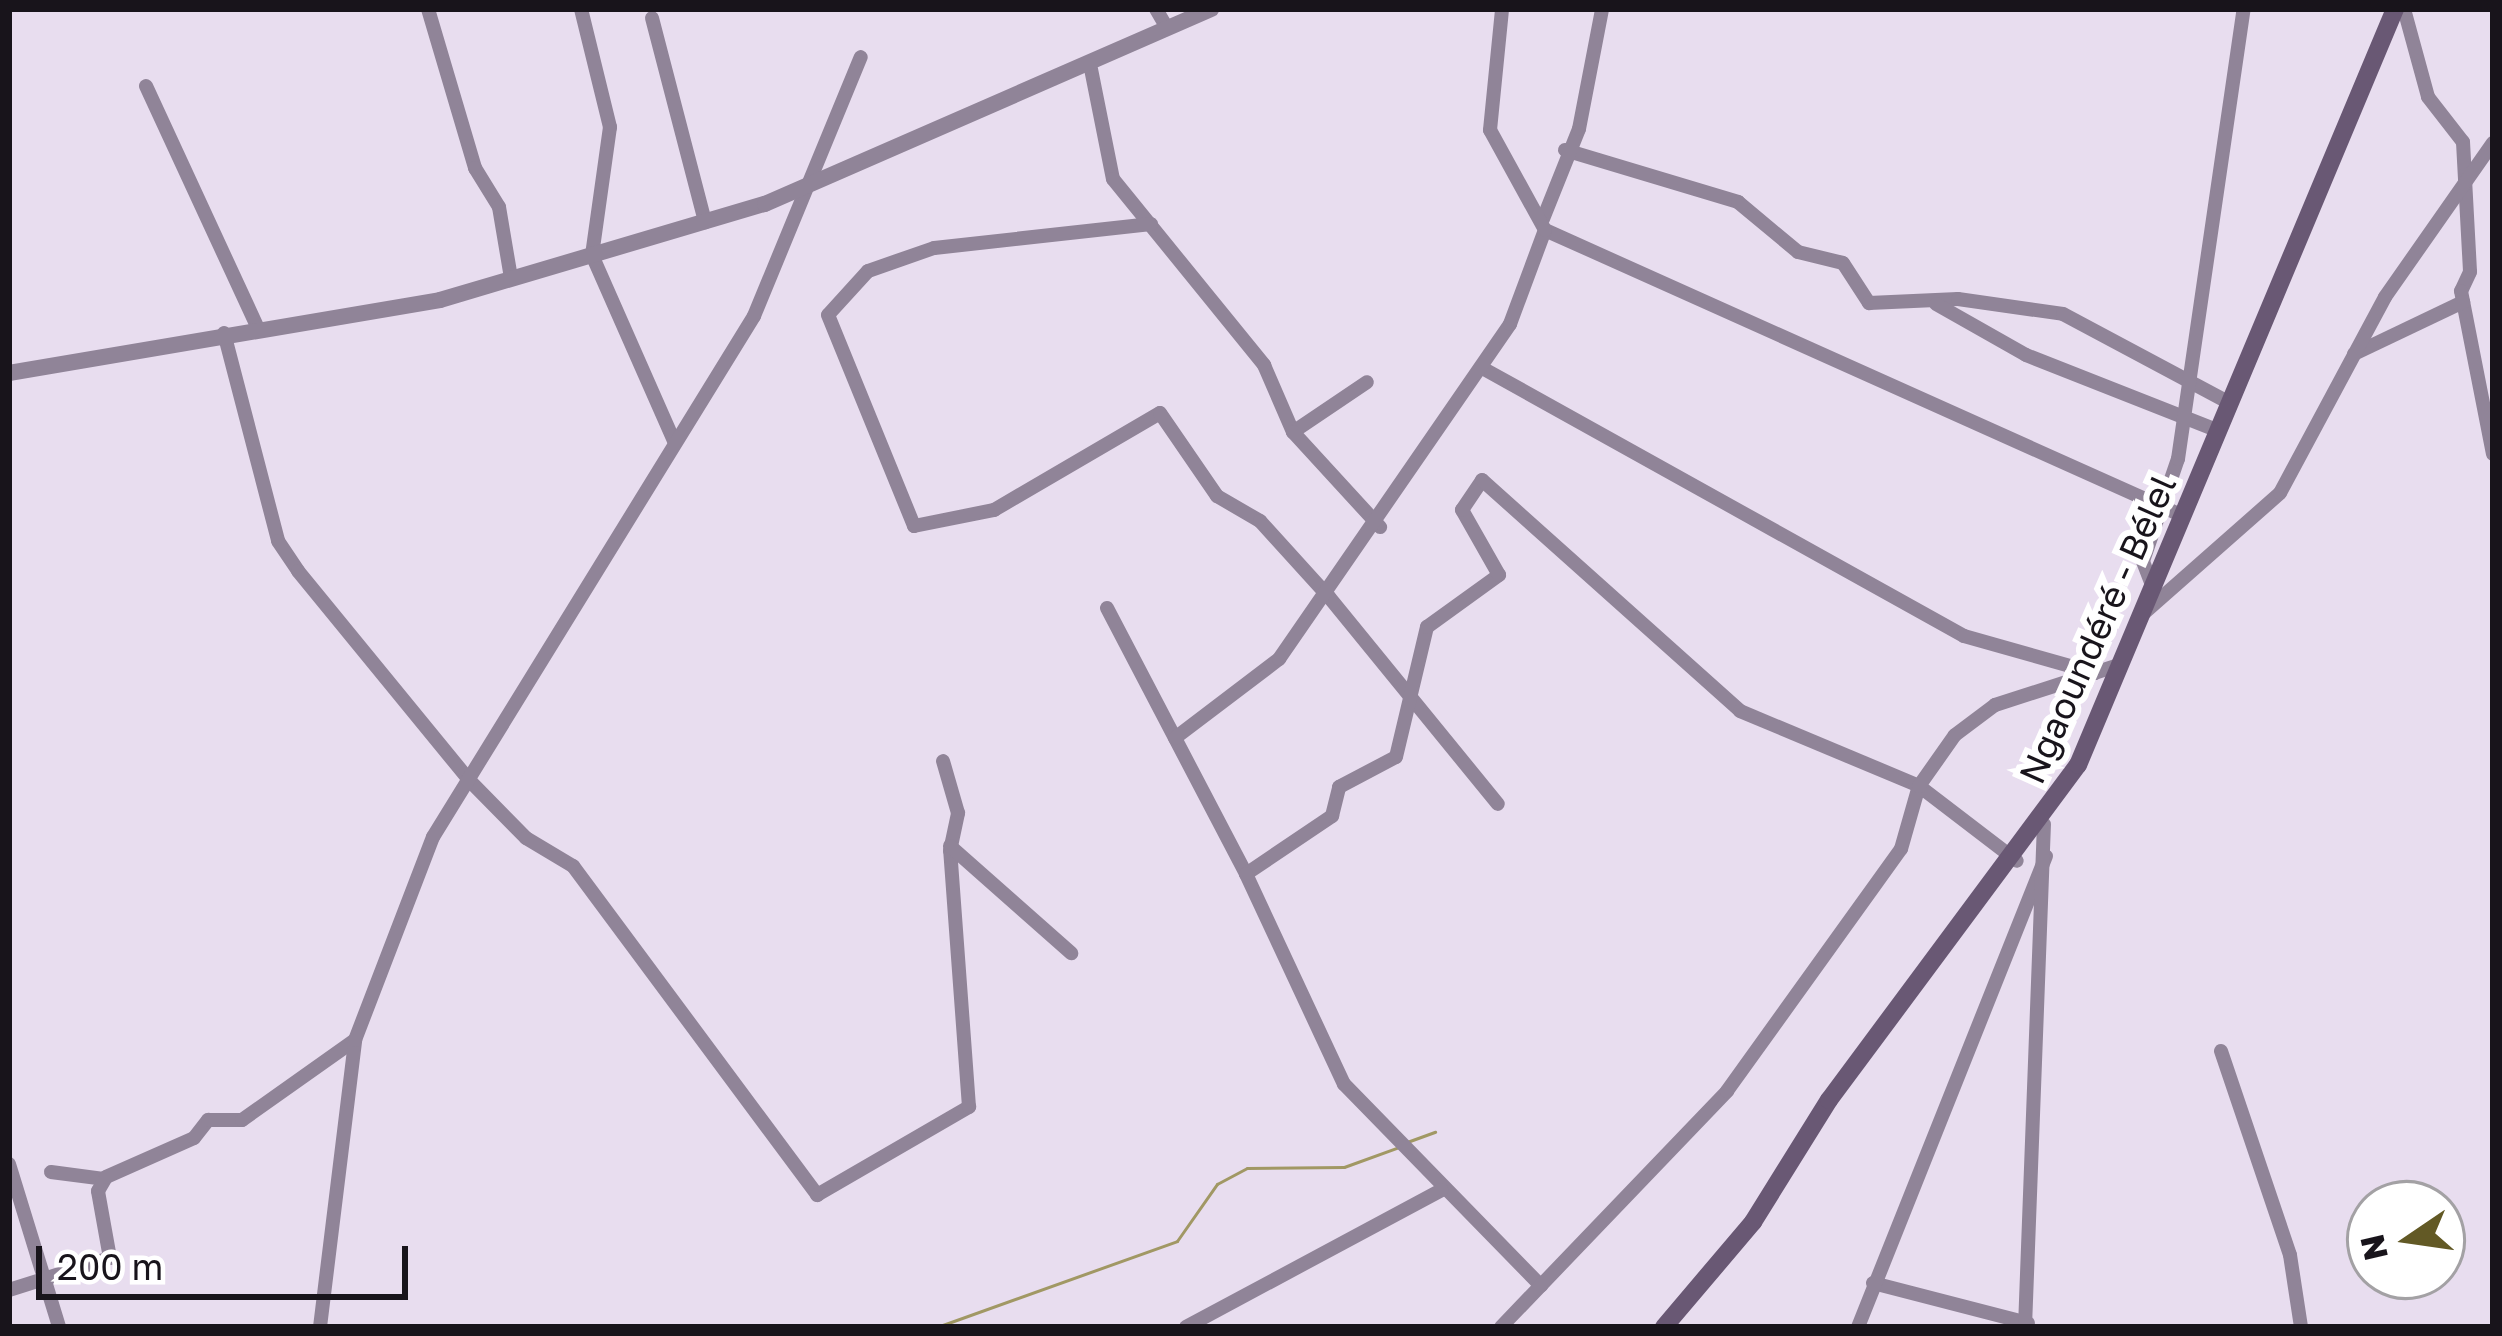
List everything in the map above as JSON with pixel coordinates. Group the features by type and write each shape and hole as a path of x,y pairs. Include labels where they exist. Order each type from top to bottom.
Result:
{"main road":[{"name":"Ngaoundéré - Bélel","path":"1664,1327 2044,824 2144,613 2395,9"}],"street":[{"path":"428,9 476,168 500,207 512,278"},
{"path":"581,9 610,127 592,254 674,446"},
{"path":"1156,9 1166,26"},
{"path":"9,374 512,278 705,222 811,187 1091,69 1166,26 1211,9"},
{"path":"1502,9 1490,130 1544,225 2183,516"},
{"path":"1175,738 1279,659 1380,527 1484,369 1544,225 1602,9"},
{"path":"2152,585 2143,561 2183,421 2244,9"},
{"path":"2404,9 2428,97 2463,142 2463,302 2493,454"},
{"path":"652,18 705,222"},
{"path":"320,1327 355,1040 433,837 754,316 861,57"},
{"path":"1091,69 1113,179 1264,365 1293,432 1380,527"},
{"path":"146,86 257,326"},
{"path":"2144,613 2280,493 2353,354 2493,143"},
{"path":"1567,151 1738,202 1798,252 1843,263 1869,303 2063,314 2230,403"},
{"path":"1151,224 934,248 868,272 828,315 914,526 994,510 1160,413 1216,496 1260,521 1329,597 1498,804"},
{"path":"2353,354 2463,302"},
{"path":"1936,304 2183,421 2219,430"},
{"path":"224,333 278,541 468,779 526,838 573,866 817,1196 969,1107 950,846 958,813 943,761"},
{"path":"1484,369 1964,636 2096,673"},
{"path":"1293,432 1367,382"},
{"path":"1246,874 1332,816 1339,787 1396,757 1427,627 1499,575 1462,510 1482,480 1740,710 1919,786 2017,861"},
{"path":"1107,608 1246,874 1344,1084 1442,1190 1541,1286"},
{"path":"1501,1327 1767,1038 1901,848 1919,786 1955,735 1995,705 2116,666"},
{"path":"1873,1283 2028,1325 2044,824"},
{"path":"950,846 1071,953"},
{"path":"1858,1327 2046,856"},
{"path":"51,1172 104,1179 208,1120 254,1114 355,1040"},
{"path":"2221,1052 2290,1255 2301,1327"},
{"path":"9,1164 40,1279 59,1327"},
{"path":"9,1290 110,1258 104,1179"},
{"path":"1186,1327 1205,1323 1442,1190"}],"waterway":[{"path":"1407,1142 1435,1132"},
{"path":"937,1327 1177,1241 1217,1184 1247,1168 1344,1167 1399,1147"}]}
